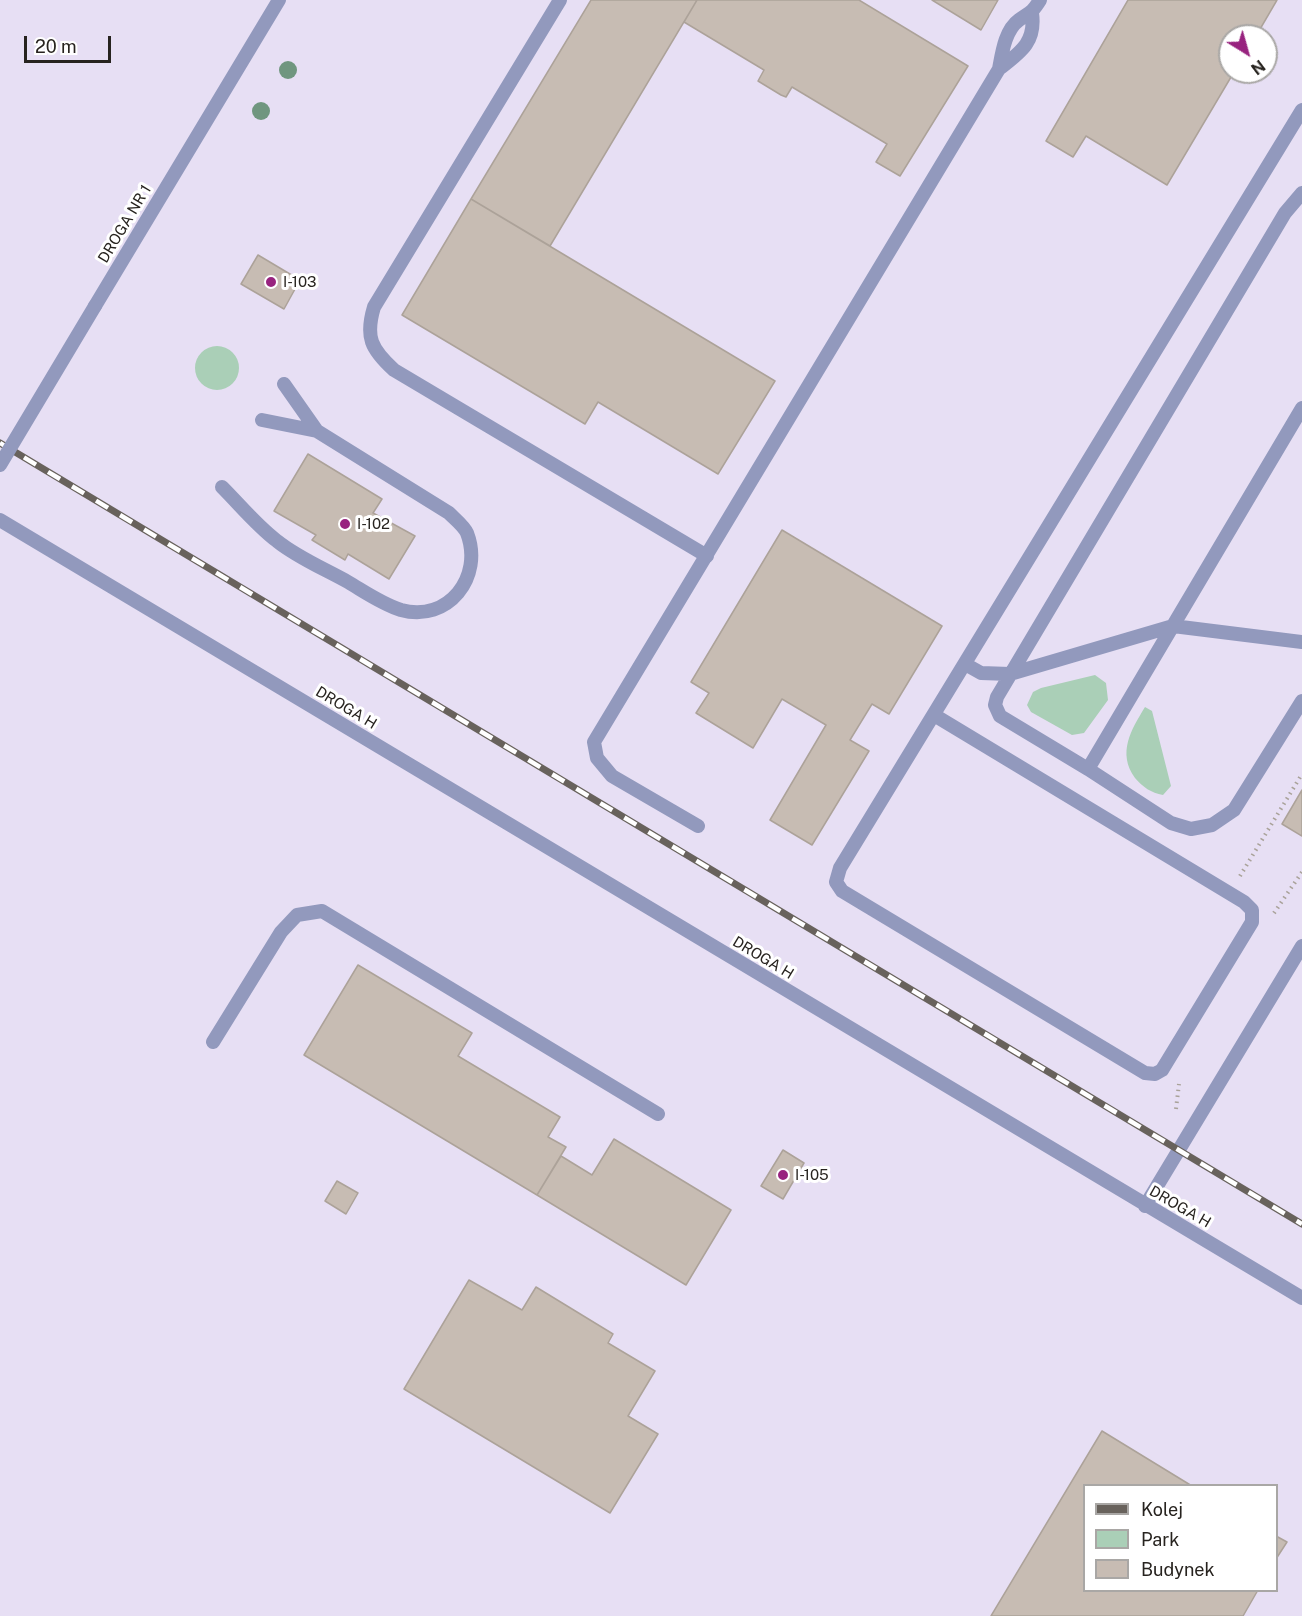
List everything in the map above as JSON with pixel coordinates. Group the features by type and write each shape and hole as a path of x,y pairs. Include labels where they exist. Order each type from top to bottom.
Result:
{"lane":[{"name":"DROGA NR 1","path":"0,465 279,0"},
{"path":"560,0 374,307 368,327 376,353 394,370 707,556"},
{"path":"698,826 612,776 597,758 594,742 999,69 1005,42 1017,21 1032,13 1040,0"},
{"path":"999,69 1022,51 1034,30 1032,13"},
{"path":"934,715 1244,902 1251,910 1252,921 1162,1070 1155,1074 1145,1073 842,891 836,882 840,868 1302,110"},
{"path":"1302,193 1285,213 1010,674 995,705 1000,716 1171,823 1191,829 1212,825 1234,810 1302,701"},
{"path":"284,384 317,431"},
{"path":"1088,769 1302,408"},
{"path":"222,487 279,543 377,599 401,610 423,612 444,607 459,594 468,575 472,553 466,531 449,513 317,431 262,420"},
{"name":"DROGA H","path":"0,520 1144,1206 1302,1298"},
{"path":"965,664 981,673 1010,674 1173,626 1302,642"},
{"path":"213,1042 280,932 297,915 322,911 658,1114"},
{"path":"1144,1206 1302,946"}],"path":[{"path":"1236,883 1302,774"}],"shaded area":[{"path":"0,0 1302,0 1302,1616 0,1616"}],"green space":[{"path":"217,346 233,352 239,368 233,384 217,390 201,384 195,368 201,352"},
{"path":"1095,675 1106,683 1108,700 1084,733 1072,735 1031,712 1027,705 1033,692 1041,688"},
{"path":"1145,707 1152,711 1171,786 1163,795 1144,787 1135,778 1127,760 1131,733"}],"building":[{"path":"591,0 697,0 550,246 471,199"},
{"path":"697,0 859,0 968,66 900,176 876,162 887,144 792,87 786,97 781,95 758,81 764,70 684,22"},
{"path":"932,0 998,0 981,30"},
{"path":"1128,0 1277,0 1263,24 1218,24 1218,84 1227,84 1167,185 1086,136 1073,157 1046,141"},
{"path":"471,199 775,381 718,474 598,402 585,424 402,315"},
{"name":"I-103","path":"258,255 300,280 284,309 241,284"},
{"name":"I-102","path":"308,454 382,499 373,513 415,536 389,579 348,554 345,560 312,540 316,535 274,511"},
{"path":"782,530 942,626 889,714 872,704 850,740 869,751 812,845 770,820 826,725 782,699 753,748 696,713 709,693 691,682"},
{"path":"1302,790 1302,836 1282,824"},
{"path":"358,965 472,1033 458,1056 560,1117 548,1137 566,1147 537,1195 304,1055"},
{"path":"614,1139 731,1210 686,1285 537,1195 561,1156 592,1175"},
{"name":"I-105","path":"783,1150 804,1163 783,1199 761,1186"},
{"path":"337,1181 358,1193 346,1214 325,1201"},
{"path":"469,1280 522,1310 536,1287 613,1334 608,1343 655,1371 628,1416 658,1434 610,1513 404,1389"},
{"path":"1102,1431 1189,1484 1083,1484 1083,1592 1257,1592 1243,1616 991,1616"},
{"path":"1278,1537 1287,1542 1278,1556"}],"railway":[{"path":"0,443 1302,1224"}],"place":[{"name":"I-103","path":"271,282"},
{"name":"I-102","path":"345,524"},
{"name":"I-105","path":"783,1175"}]}
